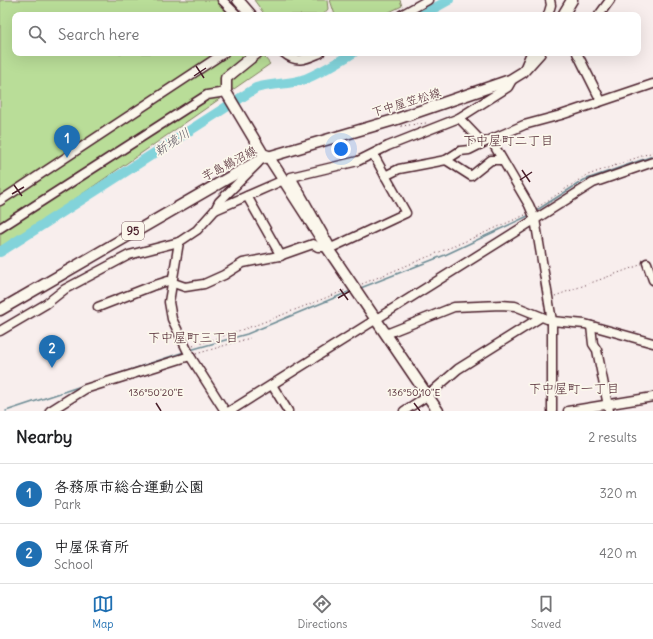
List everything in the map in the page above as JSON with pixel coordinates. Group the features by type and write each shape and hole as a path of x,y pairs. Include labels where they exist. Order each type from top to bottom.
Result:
{"main road":[{"path":"238,0 248,12"},
{"path":"566,12 572,0"},
{"path":"253,56 226,78 226,92 264,158"},
{"name":"下中屋笠松線","path":"264,158 468,96 513,78 523,72 537,56"},
{"name":"芋島鵜沼線","path":"0,310 264,158 328,248 438,411"}],"street":[{"path":"222,0 234,12"},
{"path":"406,12 428,0"},
{"path":"549,12 551,5 550,0"},
{"path":"601,12 610,0"},
{"path":"0,202 219,56"},
{"path":"288,56 294,60 304,60 313,56"},
{"path":"523,72 530,56"},
{"path":"578,56 601,101"},
{"path":"328,248 291,177 358,161 388,146 459,118 508,87 513,78"},
{"path":"385,176 400,169 446,160 460,151 469,150 524,125 561,115 653,84"},
{"path":"0,228 207,95 226,92"},
{"path":"459,118 482,143"},
{"path":"491,140 534,215 552,321 552,411"},
{"path":"98,307 168,281 185,287 204,284 224,275 243,263 281,256 313,244 318,247 328,248 406,213 373,154"},
{"path":"0,331 46,304 65,289 129,255 179,242 196,230 215,210 219,202 264,158"},
{"path":"446,160 470,176 491,160 502,160"},
{"path":"230,411 376,319 534,215 593,183 653,162"},
{"path":"215,210 279,182"},
{"path":"247,196 281,256"},
{"path":"179,242 169,302 172,319 189,353 225,411"},
{"path":"647,263 653,280"},
{"path":"386,334 454,307 501,305 515,306 552,321 591,326 653,344"},
{"path":"404,411 427,396 458,369 541,317"},
{"path":"591,326 593,344 597,350 608,408"},
{"path":"50,411 85,389 189,353"},
{"path":"272,385 288,411"},
{"path":"568,411 608,408 653,397"}],"path":[{"path":"394,127 432,122"},
{"path":"549,298 647,263"},
{"path":"189,353 250,338"}],"green space":[{"path":"0,0 224,0 232,12 12,12 12,56 263,56 270,64 0,251"},
{"path":"254,0 327,0 328,9 326,12 263,12"},
{"path":"330,0 400,0 402,6 389,12 334,12"}],"waterway":[{"name":"新境川","path":"427,12 449,0"},
{"name":"新境川","path":"0,252 256,88 305,79 348,56"},
{"path":"534,212 584,180 653,156"},
{"path":"358,289 445,255 530,215"},
{"path":"190,350 247,334 351,291"},
{"path":"6,411 184,352"}],"place":[{"name":"各務原市総合運動公園","path":"67,158"},
{"name":"中屋保育所","path":"52,368"}],"district":[{"name":"下中屋町二丁目","path":"508,140"},
{"name":"下中屋町三丁目","path":"193,337"},
{"name":"下中屋町一丁目","path":"574,388"}]}
